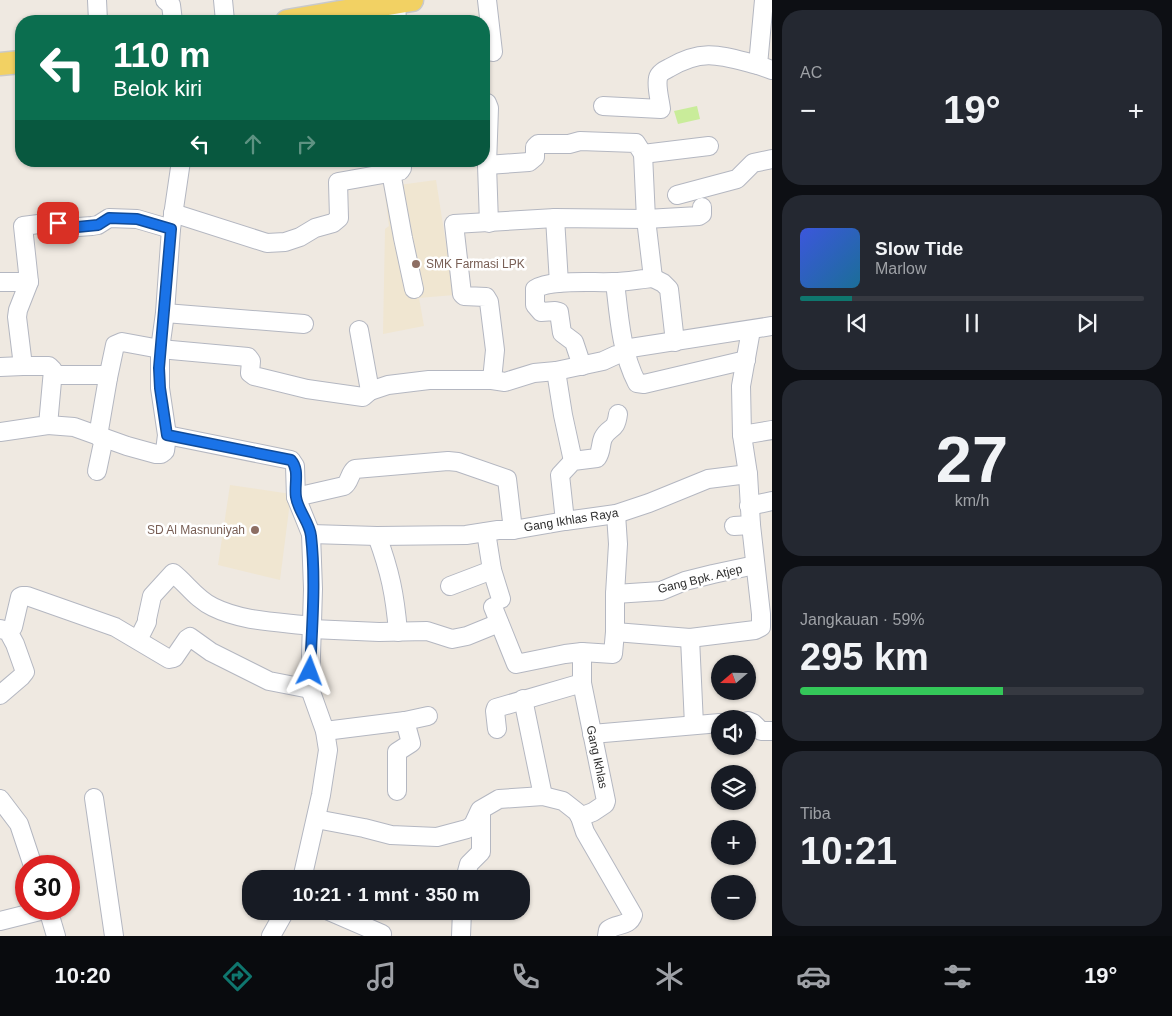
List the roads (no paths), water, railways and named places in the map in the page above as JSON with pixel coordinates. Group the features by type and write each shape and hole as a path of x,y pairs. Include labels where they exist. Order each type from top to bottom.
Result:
{"main road":[{"path":"340,15 402,8"},
{"path":"0,64 15,63"}],"street":[{"path":"97,0 98,15"},
{"path":"165,0 170,5 172,15"},
{"path":"223,0 224,15"},
{"path":"488,0 490,15"},
{"path":"603,106 661,109 658,78 660,73 695,55 712,54 765,68 762,31 764,4"},
{"path":"490,17 494,52"},
{"path":"490,165 529,162 535,157 535,147 538,144 569,144 580,141 636,143 643,154 646,219 653,278"},
{"path":"643,154 709,146"},
{"path":"677,195 737,179 752,163 772,159"},
{"path":"0,432 48,425 74,427 127,446 161,454 165,451 167,435 160,388 160,349 165,313 172,221 181,167"},
{"path":"23,366 17,317 29,282 22,226 54,222 64,228 92,226 98,225 109,218 172,221 267,243 285,242 300,237 315,228 336,221 339,218 338,182 396,167 403,238 414,289"},
{"path":"487,167 489,223"},
{"path":"492,380 495,350 489,302 486,297 464,296 462,294 454,224 555,218 646,219 699,216 702,214 702,207"},
{"path":"555,218 559,283"},
{"path":"582,366 574,342 562,333 559,312 540,312 536,305 534,289 538,286 559,283 615,282 653,278 664,283 669,289 675,342"},
{"path":"0,282 29,282"},
{"path":"615,282 620,352 637,383 640,384 746,360"},
{"path":"165,313 304,324"},
{"path":"97,471 108,378 115,345 118,343 248,357 251,361 250,373 252,375 307,389 363,397 370,391 388,386 429,380 492,380 506,382 534,373 556,371 603,361 620,352 720,333 772,326"},
{"path":"359,330 370,391"},
{"path":"615,632 690,638 755,630 761,626 767,613 755,565 742,525 749,506 748,474 742,435 741,386 751,330"},
{"path":"0,368 49,366 53,370 48,425"},
{"path":"556,371 573,462"},
{"path":"53,375 105,375 108,378"},
{"path":"566,521 560,475 573,462 593,460 599,456 603,437 616,426 618,414"},
{"path":"742,435 772,430"},
{"path":"167,435 291,460 295,466 296,497 311,534 312,627 310,689 325,731 328,750 321,795 304,870"},
{"path":"296,497 344,486 348,483 351,472 362,467 448,461 458,462 507,479 512,530"},
{"name":"Gang Ikhlas Raya","path":"311,534 377,536 466,535 498,530 512,530 616,514 708,479 748,474"},
{"path":"749,506 772,501"},
{"path":"486,532 498,609 514,662 519,665 582,652 612,654 614,652 618,544 616,514"},
{"path":"377,536 394,588 398,632"},
{"name":"Gang Bpk. Atjep","path":"615,594 661,591 686,581 755,565"},
{"path":"450,586 492,570"},
{"path":"138,640 147,622 146,619 152,596 173,573 196,595 213,607 242,617 312,627 398,632 427,631 452,639 467,636 498,609"},
{"path":"0,695 25,672 15,644 4,630 13,627 22,596 114,627 171,659 174,658 190,637 211,652 269,681 310,689"},
{"path":"690,638 694,725"},
{"name":"Gang Ikhlas","path":"580,817 593,812 606,803 582,683 582,652"},
{"path":"497,729 496,708 582,683"},
{"path":"523,699 543,796"},
{"path":"325,731 405,721 428,716"},
{"path":"397,791 397,750 411,745 405,721"},
{"path":"592,734 711,724"},
{"path":"756,726 761,731 772,732"},
{"path":"316,819 391,835 437,837 467,829 473,825 480,810 499,798 543,796 563,801 580,817 585,832 631,909 633,915 631,920 621,926 612,927 608,930 608,936"},
{"path":"94,798 114,936"},
{"path":"0,799 19,824 29,855"},
{"path":"467,870 469,864 481,852 480,810"},
{"path":"0,921 15,917"},
{"path":"51,920 56,936"},
{"path":"271,936 280,920"},
{"path":"350,920 382,934"},
{"path":"460,936 461,920"}],"place":[{"name":"SMK Farmasi LPK","path":"416,264"},
{"name":"SD Al Masnuniyah","path":"255,530"}]}
